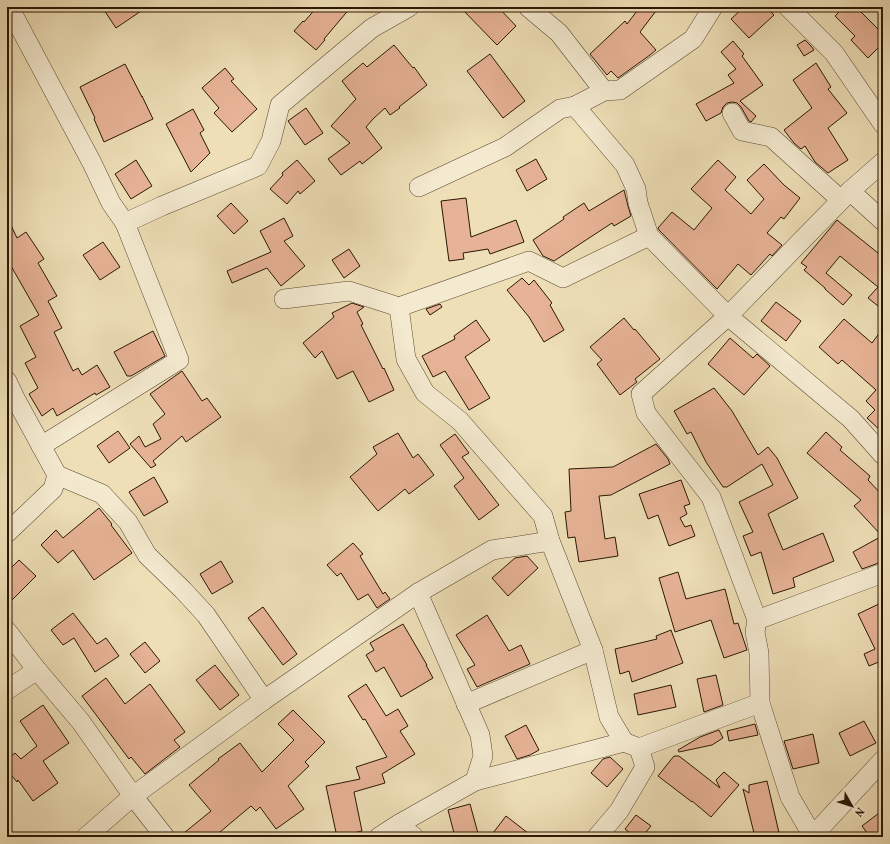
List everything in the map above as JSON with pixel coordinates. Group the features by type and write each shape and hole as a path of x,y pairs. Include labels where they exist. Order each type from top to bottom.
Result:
{"street":[{"path":"9,7 92,163 111,203 125,224 179,360 42,446"},
{"path":"125,224 162,206 258,166 271,141 280,105 372,28 409,7"},
{"path":"528,7 559,33 604,91"},
{"path":"420,187 506,147 560,110 575,106 604,91 620,90 693,39 713,7"},
{"path":"788,7 834,53 883,124"},
{"path":"575,106 625,164 636,189 638,203 649,236 728,316 851,419 883,455"},
{"path":"732,113 742,131 771,137 846,196 883,221"},
{"path":"883,162 846,196 728,316 641,394 646,413 711,497 757,620 755,632 759,653 760,703 790,797 811,835 821,827 883,760"},
{"path":"284,299 349,292 399,307 529,262 563,278 649,236"},
{"path":"399,307 406,359 425,393 460,421 543,516 550,541 593,650 609,717 645,766 619,811 597,837"},
{"path":"7,381 57,475 54,489 7,533"},
{"path":"57,475 102,494 128,522 147,555 206,615 264,700"},
{"path":"86,837 133,796 264,700 418,593 492,550 550,541"},
{"path":"757,620 883,573"},
{"path":"418,593 480,736 483,756 475,780"},
{"path":"7,631 37,670 81,722 133,796 165,837"},
{"path":"466,704 593,650"},
{"path":"7,690 37,670"},
{"path":"379,837 475,780 631,745 760,703"},
{"path":"399,824 414,837"}],"building":[{"path":"102,7 147,7 116,28"},
{"path":"317,7 351,7 316,50 294,31"},
{"path":"460,7 498,7 516,26 497,45"},
{"path":"640,7 659,7 640,32 656,50 618,78 611,71 607,75 590,54 625,21 627,24"},
{"path":"744,7 766,7 774,15 749,38 731,19"},
{"path":"844,7 856,7 883,34 883,43 868,58 851,40 855,36 835,16"},
{"path":"805,40 814,50 804,56 797,45"},
{"path":"733,41 744,54 742,56 763,85 740,101 756,116 751,122 749,121 741,107 737,103 732,102 727,103 723,107 721,113 706,121 696,104 734,83 728,75 736,69 721,52"},
{"path":"394,45 413,68 414,67 427,85 390,115 385,108 373,119 366,127 382,148 362,164 360,161 341,175 328,159 350,143 331,126 356,99 342,81 363,63 367,67"},
{"path":"490,54 525,101 503,118 467,71"},
{"path":"816,63 831,87 828,89 847,113 828,128 848,160 828,173 815,162 805,146 801,149 794,143 784,130 812,108 793,80"},
{"path":"125,64 153,119 104,142 94,119 95,118 80,87"},
{"path":"225,68 234,79 231,81 257,109 232,132 214,113 219,108 202,88"},
{"path":"306,108 323,133 305,145 288,121"},
{"path":"193,109 204,130 200,133 210,153 191,172 166,124"},
{"path":"536,159 547,179 527,191 516,170"},
{"path":"136,160 152,186 131,199 115,174"},
{"path":"297,160 315,181 300,194 298,191 287,204 270,189 283,175 282,173"},
{"path":"718,160 736,177 725,190 751,214 764,199 747,180 764,164 784,185 800,198 784,219 781,217 767,233 782,245 772,256 770,254 751,275 738,264 717,289 658,228 672,212 694,230 712,208 691,189"},
{"path":"624,190 631,216 614,226 612,223 554,261 543,256 533,240 564,219 563,217 584,203 589,211"},
{"path":"466,198 471,237 516,220 524,242 490,254 488,249 463,253 464,259 449,261 441,201"},
{"path":"231,203 248,221 234,234 217,216"},
{"path":"7,217 17,238 26,232 44,259 38,263 57,296 48,301 62,328 54,332 73,371 78,368 82,375 97,365 110,387 96,395 95,393 57,416 53,408 42,416 29,394 38,388 25,363 36,357 20,326 39,315 11,266 7,268"},
{"path":"284,218 293,236 284,241 305,266 281,286 267,268 232,283 227,271 271,252 260,231"},
{"path":"837,220 883,257 883,310 868,298 878,287 840,256 826,273 852,295 843,305 804,270 807,267 801,263"},
{"path":"103,242 120,267 100,280 83,255"},
{"path":"349,249 360,266 344,278 332,260"},
{"path":"522,278 529,285 534,280 552,303 550,305 564,330 544,342 529,317 507,290"},
{"path":"776,302 801,321 786,341 761,321"},
{"path":"352,303 364,307 357,312 363,324 361,325 394,390 369,402 353,371 337,379 322,351 315,358 303,343 334,317 332,313"},
{"path":"440,304 442,307 430,315 426,309"},
{"path":"624,318 660,359 635,379 637,382 620,395 597,364 602,360 590,347"},
{"path":"844,319 872,343 883,328 883,433 867,418 875,410 866,401 876,390 842,360 838,364 819,347"},
{"path":"476,320 490,340 465,357 490,398 469,410 445,371 433,377 422,356 455,339 454,336"},
{"path":"153,331 165,356 131,376 127,376 114,352"},
{"path":"730,338 753,358 757,354 770,366 744,395 708,364"},
{"path":"182,371 202,401 207,398 221,417 186,442 182,436 153,461 156,465 151,468 130,444 139,436 145,447 161,439 153,424 165,414 150,394"},
{"path":"714,388 732,411 758,455 768,447 777,458 798,498 768,514 783,550 823,533 834,561 793,578 795,587 773,594 761,552 751,556 743,536 753,532 739,502 773,485 762,464 727,487 723,487 706,462 691,432 687,434 674,411"},
{"path":"118,431 130,448 109,463 97,446"},
{"path":"826,432 842,447 840,450 870,476 868,480 883,496 883,560 862,569 853,552 882,536 854,506 861,500 807,453"},
{"path":"398,433 413,458 418,454 434,475 409,494 405,489 378,511 350,477 377,454 373,447"},
{"path":"455,434 469,453 462,457 499,505 479,520 454,486 464,478 440,445"},
{"path":"656,444 668,459 670,464 611,495 599,496 605,539 615,537 618,556 579,562 575,537 568,538 565,512 571,511 569,469 613,467"},
{"path":"154,477 168,502 144,516 129,492"},
{"path":"681,480 690,504 684,506 687,514 680,518 685,527 691,525 695,536 669,546 658,515 648,519 639,494"},
{"path":"99,508 132,553 94,580 73,550 58,563 41,545 56,530 63,538"},
{"path":"353,543 363,554 360,556 383,594 385,592 390,599 377,608 368,594 358,600 341,573 337,576 327,565"},
{"path":"527,556 538,568 508,596 492,578 515,558"},
{"path":"19,560 36,576 12,600 7,595 7,572"},
{"path":"221,561 233,582 212,594 200,574"},
{"path":"678,572 686,599 725,589 734,624 738,623 747,650 724,658 711,620 675,632 659,578"},
{"path":"883,602 883,665 881,661 869,666 864,654 875,649 858,614"},
{"path":"263,607 297,654 283,665 248,618"},
{"path":"73,613 97,644 106,638 119,656 95,672 74,638 63,645 51,630"},
{"path":"487,615 509,651 521,645 530,664 477,687 467,669 475,665 456,635"},
{"path":"403,624 433,678 401,697 384,667 376,672 366,655 374,650 370,643"},
{"path":"671,630 683,663 632,682 629,671 620,674 615,649 657,639 656,636"},
{"path":"145,642 160,661 145,673 130,654"},
{"path":"215,665 239,695 220,710 196,680"},
{"path":"716,675 723,705 704,712 697,679"},
{"path":"106,678 125,704 150,684 185,732 174,740 180,747 145,774 131,757 129,759 82,696"},
{"path":"366,684 386,716 398,709 408,726 400,731 415,754 382,774 385,783 354,792 362,831 337,837 326,786 360,779 356,767 387,757 365,719 363,720 348,696"},
{"path":"671,685 676,707 638,715 634,694"},
{"path":"43,705 69,743 43,761 58,783 33,801 18,780 17,782 7,770 7,760 15,753 21,759 37,746 20,721"},
{"path":"293,710 325,742 305,762 309,766 288,786 304,809 276,829 260,807 256,811 251,806 214,837 179,837 211,811 189,785 219,760 218,759 240,743 262,772 294,740 278,724"},
{"path":"864,721 876,743 850,756 839,733"},
{"path":"755,724 758,735 729,741 727,731"},
{"path":"526,725 539,750 530,755 517,759 505,736"},
{"path":"719,730 723,738 712,745 679,752 678,750 700,737"},
{"path":"813,734 819,763 793,769 784,741"},
{"path":"674,756 679,756 720,788 716,780 724,772 739,785 711,817 658,776"},
{"path":"610,757 623,769 607,787 591,773 603,759"},
{"path":"767,781 780,837 755,837 743,789 749,793 749,785"},
{"path":"470,804 479,837 455,837 448,810"},
{"path":"883,810 883,837 870,837 862,826"},
{"path":"636,815 651,826 642,837 635,837 625,829"},
{"path":"506,816 533,837 490,837"}]}
